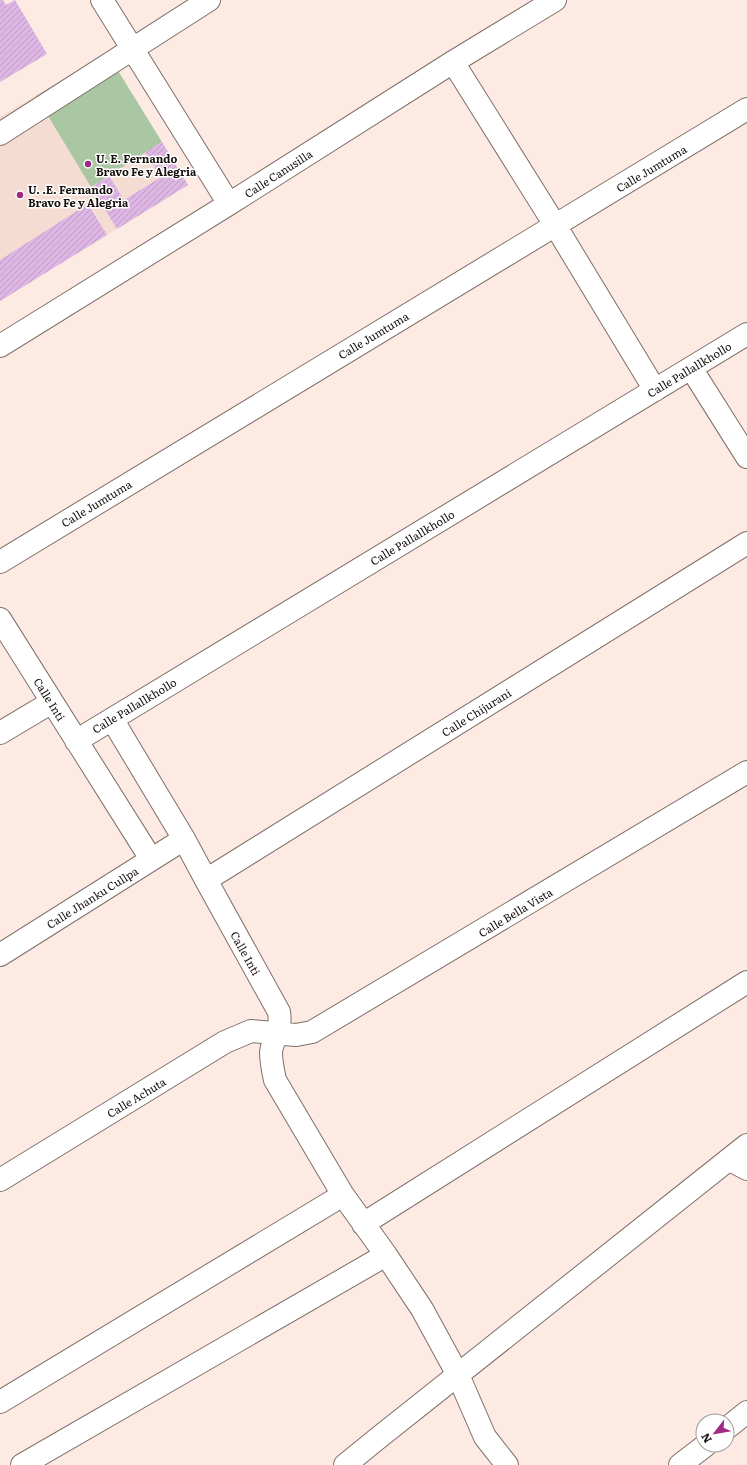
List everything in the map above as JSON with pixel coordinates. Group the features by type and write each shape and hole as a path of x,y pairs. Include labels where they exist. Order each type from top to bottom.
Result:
{"street":[{"path":"102,0 229,204"},
{"path":"0,134 209,0"},
{"name":"Calle Canusilla","path":"0,346 229,204 453,62 555,0"},
{"path":"453,62 555,225 655,390"},
{"name":"Calle Jumtuma","path":"0,562 747,109"},
{"name":"Calle Pallallkhollo","path":"76,740 747,334"},
{"path":"691,368 747,457"},
{"name":"Calle Chijurani","path":"206,880 747,543"},
{"name":"Calle Inti","path":"0,619 152,860"},
{"path":"0,733 52,702"},
{"name":"Calle Inti","path":"112,719 184,839 279,1012 281,1023 271,1051 275,1080 342,1195 386,1255 422,1309 458,1375 485,1437 507,1465"},
{"name":"Calle Bella Vista","path":"278,1033 296,1035 312,1032 747,772"},
{"name":"Calle Jhanku Cullpa","path":"0,955 184,839"},
{"path":"363,1224 747,982"},
{"name":"Calle Achuta","path":"0,1180 225,1042 251,1031 278,1033"},
{"path":"346,1465 458,1375 738,1165 747,1145"},
{"path":"0,1402 342,1195"},
{"path":"22,1465 386,1255"},
{"path":"735,1422 747,1412"},
{"path":"680,1465 696,1453"}],"shaded area":[{"name":"U. E. Fernando Bravo Fe y Alegria","path":"107,53 188,185 0,301 0,117"}],"green space":[{"path":"107,53 162,142 91,187 36,96"}],"building":[{"path":"0,0 3,0 6,5 15,0 47,54 0,82"},
{"path":"162,142 188,185 117,229 91,187 109,176 124,200 161,177 145,152"},
{"path":"88,204 107,235 0,301 0,260"}],"place":[{"name":"U. E. Fernando Bravo Fe y Alegria","path":"88,164"},
{"name":"U. .E. Fernando Bravo Fe y Alegria","path":"20,195"}]}
